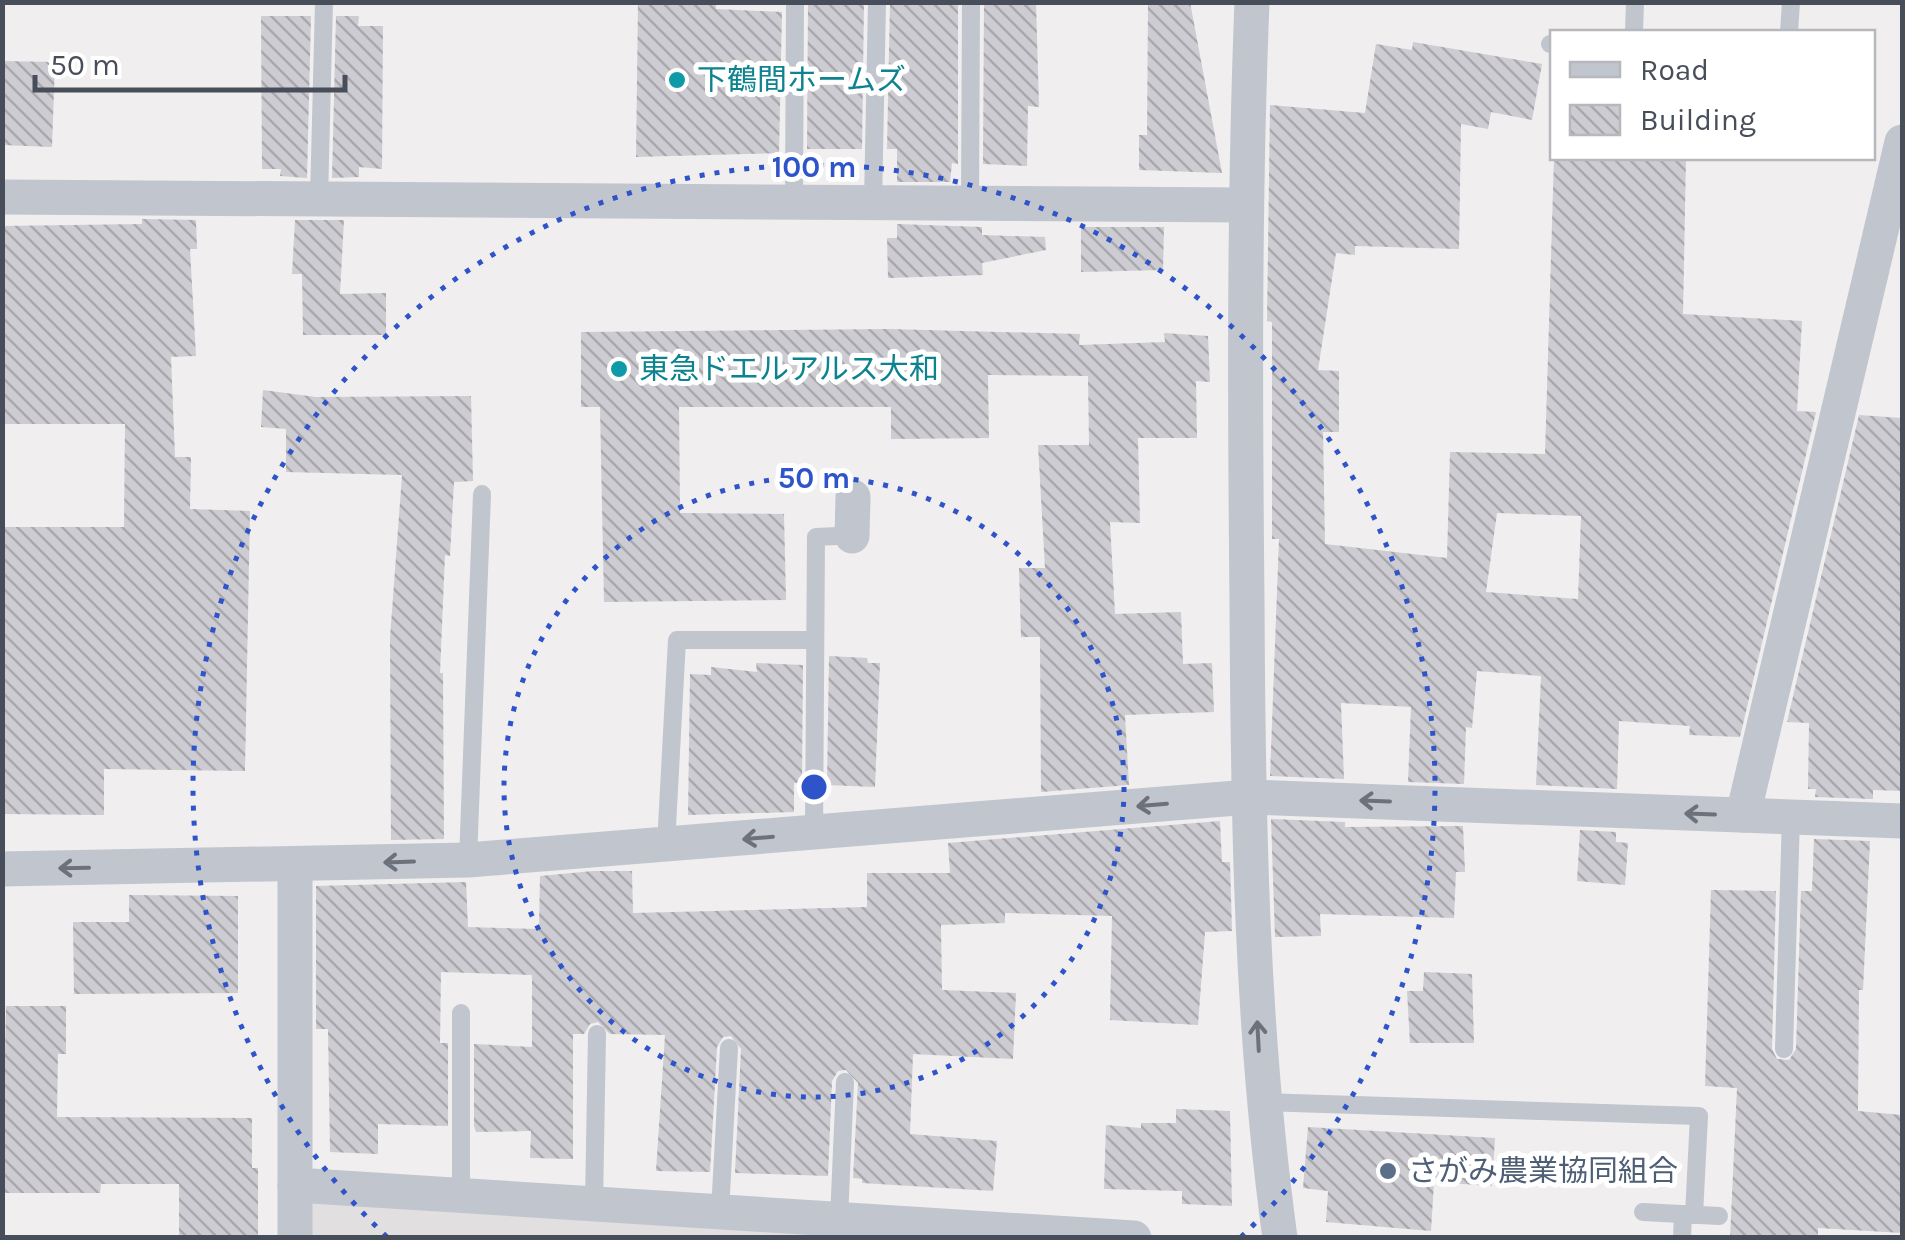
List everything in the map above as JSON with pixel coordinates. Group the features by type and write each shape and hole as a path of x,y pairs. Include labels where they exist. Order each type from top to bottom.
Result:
{"street":[{"path":"1252,2 1244,206 1249,797 1261,1102 1280,1238"},
{"path":"1743,815 1902,142"},
{"path":"2,197 1244,206"},
{"path":"853,497 860,535"},
{"path":"2,869 468,860 1249,797 1902,820"},
{"path":"295,866 295,1238"},
{"path":"295,1185 1134,1238"}],"lane":[{"path":"319,199 324,2"},
{"path":"794,202 796,2"},
{"path":"874,202 877,2"},
{"path":"970,204 971,2"},
{"path":"1634,30 1635,2"},
{"path":"1789,30 1792,2"},
{"path":"468,860 482,494"},
{"path":"814,833 816,536 860,535"},
{"path":"666,846 677,640 814,640"},
{"path":"1784,1049 1791,817"},
{"path":"460,1012 461,1195"},
{"path":"594,1204 597,1034"},
{"path":"720,1211 729,1048"},
{"path":"839,1219 845,1082"},
{"path":"1261,1102 1698,1116 1682,1238"},
{"path":"1643,1212 1719,1216"}],"shaded area":[{"path":"318,1197 917,1237 307,1238 307,1210"}],"building":[{"path":"638,2 716,2 716,9 782,12 779,153 636,157"},
{"path":"808,2 864,2 862,149 807,149"},
{"path":"890,2 958,2 958,164 952,163 950,182 897,182 897,149 887,149"},
{"path":"984,2 1036,2 1039,107 1028,106 1027,166 983,164"},
{"path":"1148,2 1190,2 1222,173 1139,170 1139,135 1147,135"},
{"path":"261,16 311,16 307,178 280,176 281,169 262,169"},
{"path":"336,16 359,16 358,26 383,26 382,169 359,167 359,177 332,178"},
{"path":"1413,42 1542,64 1532,120 1491,112 1488,129 1461,124 1459,249 1355,246 1355,255 1336,253 1318,370 1339,371 1339,432 1323,432 1325,544 1447,558 1450,452 1545,454 1554,160 1686,160 1683,314 1802,321 1797,411 1816,412 1740,737 1689,735 1690,726 1619,721 1617,789 1536,785 1541,676 1477,671 1472,728 1466,727 1464,784 1408,782 1411,707 1341,703 1344,779 1270,776 1279,539 1272,539 1272,322 1267,321 1270,105 1365,113 1376,44 1412,50","holes":["1497,513 1581,516 1578,599 1486,592"]},
{"path":"2,61 55,62 52,147 2,145"},
{"path":"142,219 196,220 197,249 190,249 196,356 171,357 175,457 191,457 190,509 250,511 245,771 104,769 104,815 2,814 2,527 124,527 125,424 2,424 2,226 142,224"},
{"path":"295,220 344,220 340,294 386,293 386,335 303,335 302,274 292,274"},
{"path":"897,224 982,227 982,235 1045,237 1046,250 982,263 983,275 888,278 887,238 897,238"},
{"path":"1081,227 1164,227 1163,270 1081,272"},
{"path":"889,329 1080,334 1079,345 1165,342 1164,333 1208,336 1210,382 1196,381 1197,438 1138,438 1140,523 1110,522 1115,614 1181,612 1183,664 1212,663 1214,712 1125,715 1129,785 1041,792 1040,637 1021,637 1019,568 1045,568 1038,445 1089,445 1088,376 988,375 989,438 891,439 891,407 679,407 680,513 784,514 786,600 604,602 600,407 581,407 581,332"},
{"path":"263,390 316,397 471,396 473,481 454,482 450,556 445,555 440,673 444,839 391,840 390,638 402,475 286,472 286,429 261,427"},
{"path":"1859,415 1902,418 1902,791 1873,790 1873,799 1815,797 1816,789 1808,789 1809,723 1787,722"},
{"path":"829,656 867,658 868,663 880,663 875,787 827,785"},
{"path":"756,663 803,665 802,783 794,783 794,812 688,815 690,674 711,675 711,667 757,672"},
{"path":"1271,819 1345,822 1345,827 1463,826 1465,872 1456,872 1454,918 1320,914 1321,936 1275,937"},
{"path":"1220,821 1222,862 1230,862 1232,931 1205,932 1198,1025 1110,1020 1112,916 1005,913 1005,923 941,925 942,990 1016,993 1013,1059 913,1054 910,1134 997,1141 993,1191 862,1183 862,1179 853,1178 858,1083 846,1070 838,1071 832,1081 828,1176 735,1173 741,1049 731,1036 723,1037 717,1047 710,1172 656,1171 665,1035 610,1034 598,1022 590,1024 584,1034 573,1034 573,1159 530,1158 531,1131 476,1132 474,1044 532,1047 532,975 441,972 440,1043 448,1043 448,1126 378,1124 378,1154 330,1152 328,1029 316,1029 316,886 466,882 468,927 539,929 540,876 593,871 632,871 633,913 867,907 867,873 950,873 948,843"},
{"path":"1580,830 1616,832 1616,842 1628,843 1625,885 1577,881"},
{"path":"1814,839 1870,841 1863,990 1859,990 1858,1111 1902,1115 1902,1233 1818,1228 1818,1238 1730,1238 1737,1088 1705,1086 1711,890 1776,891 1772,1049 1777,1059 1789,1060 1796,1049 1801,891 1812,891"},
{"path":"129,895 238,896 238,993 74,994 73,922 129,922"},
{"path":"1424,972 1472,974 1474,1043 1410,1043 1407,991 1423,991"},
{"path":"6,1006 66,1006 66,1054 58,1054 57,1117 252,1118 252,1168 258,1168 258,1238 179,1238 179,1184 101,1184 100,1193 2,1193"},
{"path":"1176,1109 1230,1111 1232,1206 1182,1204 1182,1191 1104,1189 1106,1125 1141,1128 1141,1123 1176,1123"},
{"path":"1308,1127 1495,1138 1492,1186 1434,1182 1431,1231 1326,1222 1328,1191 1303,1188"}],"place":[{"name":"下鶴間ホームズ","path":"677,80"},
{"name":"東急ドエルアルス大和","path":"619,369"},
{"name":"さがみ農業協同組合","path":"1388,1171"}]}
